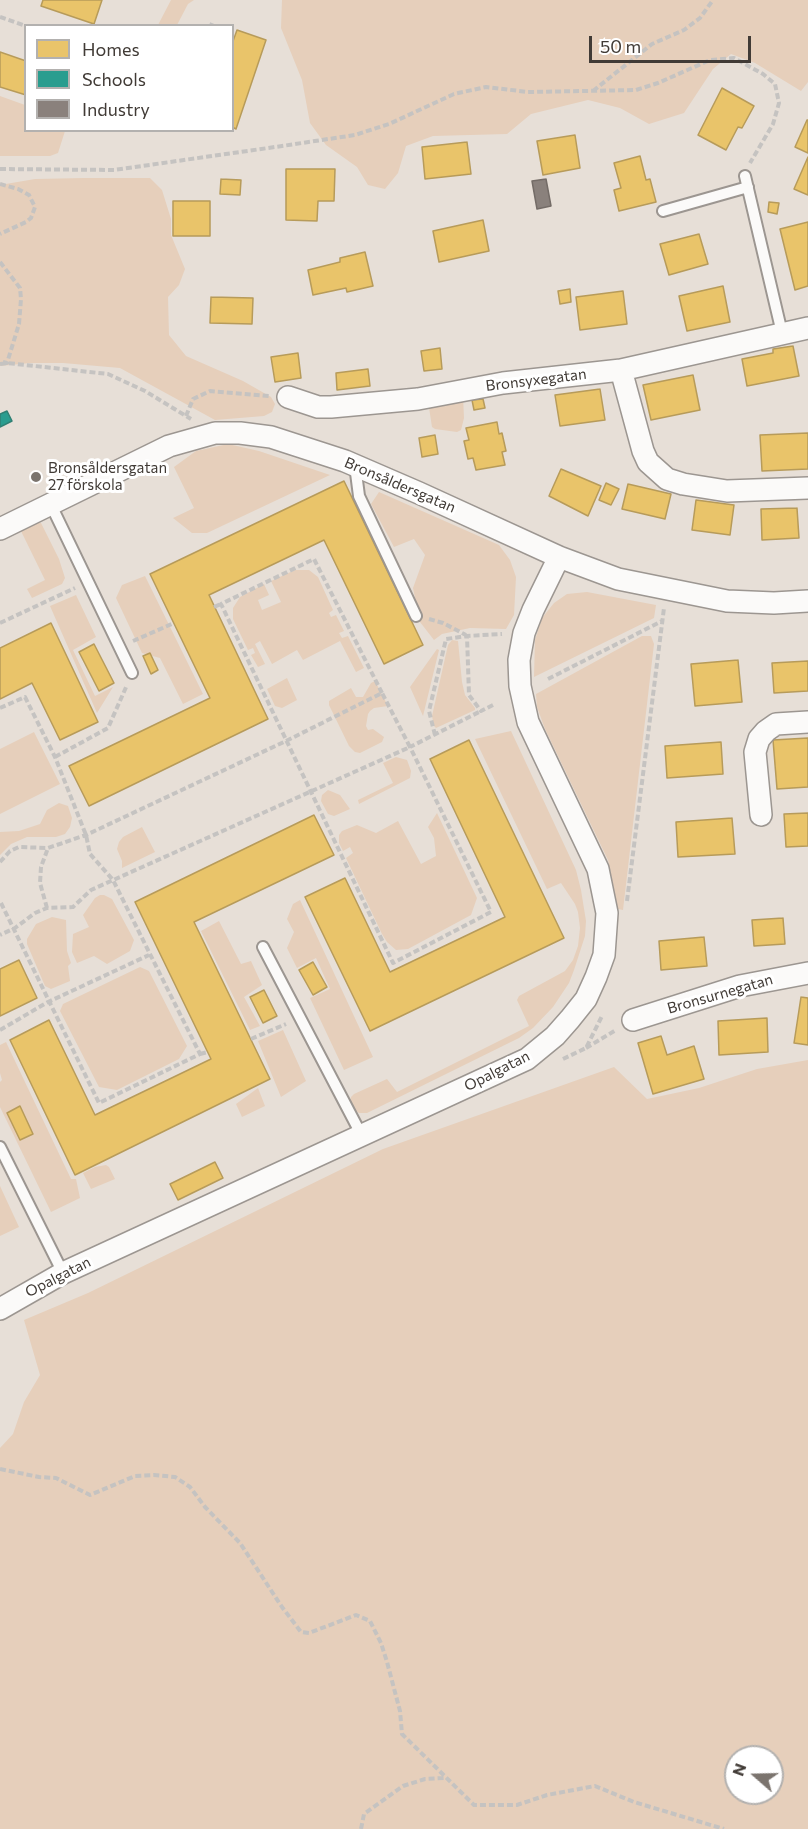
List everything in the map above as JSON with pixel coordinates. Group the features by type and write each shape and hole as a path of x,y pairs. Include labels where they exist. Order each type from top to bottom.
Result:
{"street":[{"name":"Bronsyxegatan","path":"288,397 312,405 332,407 418,399 503,383 621,370 808,328"},
{"path":"621,370 642,451 648,462 667,479 727,491 808,488"},
{"name":"Bronsåldersgatan","path":"0,529 169,446 215,433 240,433 271,437 355,465 559,557 618,579 727,601 808,602"},
{"name":"Opalgatan","path":"0,1309 63,1273 527,1059 555,1036 576,1012 596,977 604,955 607,939 607,914 598,870 528,722 520,686 519,660 524,633 532,610 559,557"},
{"path":"761,815 755,752 759,739 776,724 808,722"},
{"name":"Bronsurnegatan","path":"633,1020 740,986 808,974"}],"lane":[{"path":"663,211 746,182 782,333"},
{"path":"355,465 359,496 417,616"},
{"path":"51,505 132,673"},
{"path":"263,946 362,1136"},
{"path":"0,1147 63,1273"}],"path":[{"path":"592,91 652,44 684,30 700,18 713,0"},
{"path":"0,17 24,25"},
{"path":"0,169 114,170 355,135 389,124 454,94 486,87 528,92 636,90 710,60 734,58 763,74 775,84 779,103 773,124 750,161 746,182"},
{"path":"0,184 29,195 35,207 31,218 26,222 0,234"},
{"path":"0,262 20,288 21,299 19,324 7,363"},
{"path":"0,363 108,374 145,391 215,433"},
{"path":"186,416 193,399 210,391 288,397"},
{"path":"214,606 314,559 492,912 393,963 221,604"},
{"path":"0,623 88,582"},
{"path":"627,902 666,589"},
{"path":"417,616 442,623 466,636"},
{"path":"548,679 662,621"},
{"path":"119,646 174,623"},
{"path":"435,735 429,711 446,639 524,633"},
{"path":"466,636 469,695 481,711"},
{"path":"56,757 108,728 132,673"},
{"path":"0,862 10,851 19,847 48,848 86,835 382,693"},
{"path":"0,708 25,697 56,757 86,835 90,854 113,880 200,1054"},
{"path":"0,935 47,908 73,907 91,890 410,747 493,705"},
{"path":"47,908 39,883 41,867 48,848"},
{"path":"0,901 99,1103 208,1052"},
{"path":"0,1030 48,1002 149,956"},
{"path":"586,1048 607,1005"},
{"path":"250,1039 300,1017"},
{"path":"553,1063 586,1048 633,1020"},
{"path":"0,1469 56,1478 90,1495 135,1476 175,1477 190,1487 205,1507 240,1543 301,1632 309,1634 356,1615 369,1622 381,1643 387,1662 400,1711 402,1734 474,1805 517,1805 547,1795 595,1786 634,1802 724,1829"},
{"path":"361,1829 364,1814 403,1786 425,1779 445,1778"}],"shaded area":[{"path":"171,0 194,0 188,4 178,24 159,24"},
{"path":"282,0 808,0 808,82 801,91 755,63 731,54 713,69 684,113 649,124 620,108 588,100 531,114 507,134 433,136 406,146 398,173 385,189 368,185 357,167 326,145 310,123 302,80 281,28"},
{"path":"0,96 24,105 24,132 65,132 58,153 50,156 0,156"},
{"path":"150,178 162,190 171,219 171,235 185,269 179,285 168,297 169,335 186,356 243,381 271,397 275,404 272,412 264,416 215,420 120,368 63,363 0,366 0,185 35,179"},
{"path":"463,396 464,418 461,430 457,432 432,427 428,401"},
{"path":"228,444 259,451 330,475 207,533 192,533 173,518 194,508 174,467 196,451"},
{"path":"379,492 499,545 510,560 516,577 514,615 506,629 470,628 442,634 434,640 420,622 413,588 425,555 414,539 394,547 371,504"},
{"path":"36,522 41,523 59,559 65,578 62,584 32,598 27,589 45,580 20,529"},
{"path":"295,570 309,570 318,577 333,610 329,613 331,617 336,615 344,631 339,633 342,638 348,636 364,668 356,672 340,641 303,660 297,650 272,664 260,641 255,644 265,664 258,667 251,655 255,653 253,648 248,650 233,619 233,608 240,597 264,584 269,595 258,600 262,610 281,602 271,581"},
{"path":"145,576 203,694 183,704 160,658 142,653 116,598 122,585"},
{"path":"587,592 656,605 654,618 534,677 535,640 542,618 554,603 567,594"},
{"path":"76,595 96,637 73,650 95,696 113,687 97,713 50,606"},
{"path":"642,636 651,636 654,644 623,910 618,909 608,860 545,729 537,707 536,694"},
{"path":"452,640 458,641 465,695 475,710 436,728 432,716 448,645"},
{"path":"437,649 439,650 423,716 410,687"},
{"path":"287,678 297,700 282,708 275,706 267,689"},
{"path":"375,681 388,706 374,708 370,711 366,726 368,730 373,729 384,737 382,742 360,753 355,752 349,746 329,701 351,688 356,697 363,697 371,683"},
{"path":"511,731 576,870 581,890 586,921 585,936 569,983 553,1007 533,1028 519,1038 367,1113 359,1113 353,1109 350,1102 354,1094 387,1079 397,1092 529,1026 517,1000 519,996 565,971 573,960 578,946 580,928 575,904 561,883 547,889 475,739"},
{"path":"34,732 60,784 0,814 0,749"},
{"path":"396,757 407,760 411,771 410,778 359,804 358,800 393,783 383,763"},
{"path":"328,790 340,795 350,809 334,816 328,814 321,801 322,795"},
{"path":"59,803 68,806 72,818 65,834 56,837 27,837 11,844 0,855 0,832 19,831 40,824 47,810"},
{"path":"437,813 477,898 471,915 408,949 396,950 382,934 346,858 353,853 350,847 343,851 339,843 339,835 342,831 357,825 376,833 398,821 421,864 436,856 434,838 428,827"},
{"path":"142,827 155,852 122,868 117,849 119,842 123,837"},
{"path":"100,895 112,899 134,940 130,951 107,964 94,956 77,963 72,952 73,934 89,927 83,915 95,898"},
{"path":"300,900 373,1057 344,1070 310,998 330,989 316,958 297,968 287,948 294,932 287,919 293,904"},
{"path":"52,917 66,920 67,951 71,963 68,966 70,981 51,989 45,986 27,939 36,924"},
{"path":"219,921 241,964 251,961 262,985 244,997 260,1026 250,1030 201,931"},
{"path":"140,967 149,971 187,1046 179,1059 117,1090 99,1087 60,1011 63,1004"},
{"path":"283,1030 306,1081 281,1097 258,1041"},
{"path":"6,1042 71,1179 76,1179 80,1198 51,1212 0,1107 0,1082 2,1080 0,1045"},
{"path":"808,1060 808,1829 0,1829 0,1448 13,1434 24,1402 40,1375 24,1320 88,1293 383,1149 614,1067 647,1099 699,1088 757,1069"},
{"path":"258,1088 265,1106 242,1117 236,1104"},
{"path":"106,1165 115,1179 91,1189 83,1173"},
{"path":"0,1186 19,1227 0,1236"}],"building: Homes":[{"path":"43,0 102,0 94,24 41,6"},
{"path":"237,30 266,40 236,129 234,128 234,38"},
{"path":"0,52 24,60 24,94 0,87"},
{"path":"722,88 754,106 742,128 738,127 726,150 698,135"},
{"path":"808,120 808,153 795,147"},
{"path":"575,135 580,168 543,175 537,141"},
{"path":"467,142 471,174 425,179 422,147"},
{"path":"640,156 646,180 650,179 656,202 619,211 614,190 621,188 614,163"},
{"path":"808,157 808,195 794,189"},
{"path":"286,169 335,169 334,201 318,201 317,221 286,220"},
{"path":"221,179 241,180 240,195 220,194"},
{"path":"173,201 210,201 210,236 173,236"},
{"path":"769,202 779,203 777,214 768,212"},
{"path":"483,220 489,251 439,262 433,231"},
{"path":"808,222 808,286 795,290 780,229"},
{"path":"699,234 708,264 669,275 660,244"},
{"path":"365,252 373,286 347,292 346,288 313,295 308,270 340,262 340,258"},
{"path":"723,286 730,322 687,331 679,296"},
{"path":"570,289 571,302 560,304 558,291"},
{"path":"623,291 627,324 580,330 576,297"},
{"path":"211,297 253,298 252,324 210,323"},
{"path":"793,346 799,376 747,386 742,359 773,353 773,349"},
{"path":"440,348 442,369 424,371 421,351"},
{"path":"298,353 301,378 275,382 271,357"},
{"path":"368,369 370,386 337,390 336,373"},
{"path":"693,375 700,410 651,420 643,385"},
{"path":"600,389 605,420 560,426 555,395"},
{"path":"483,399 485,408 474,410 472,400"},
{"path":"497,422 506,451 502,452 505,465 476,470 473,458 468,459 464,441 469,440 466,428"},
{"path":"808,433 808,469 762,471 760,435"},
{"path":"435,435 438,454 422,457 419,438"},
{"path":"561,469 601,486 588,516 549,496"},
{"path":"344,481 423,645 384,664 324,540 209,595 268,719 89,806 69,766 210,698 150,574"},
{"path":"606,483 619,489 611,505 599,500"},
{"path":"628,484 671,494 665,519 622,509"},
{"path":"696,500 734,505 730,535 692,530"},
{"path":"797,508 799,538 762,540 761,509"},
{"path":"51,623 98,722 60,740 32,683 0,699 0,648"},
{"path":"94,644 114,683 99,691 79,652"},
{"path":"150,653 158,670 151,674 143,656"},
{"path":"738,660 742,702 695,706 691,664"},
{"path":"808,661 808,691 774,693 772,663"},
{"path":"808,738 808,787 777,789 773,740"},
{"path":"469,740 564,938 370,1031 305,897 345,878 390,972 505,917 430,759"},
{"path":"721,742 723,774 667,778 665,746"},
{"path":"808,813 808,846 786,847 784,814"},
{"path":"314,815 334,855 194,922 270,1079 75,1175 10,1040 49,1020 95,1115 211,1059 135,902"},
{"path":"732,818 735,854 678,857 676,822"},
{"path":"783,918 785,944 754,946 752,920"},
{"path":"704,937 707,966 661,970 659,941"},
{"path":"19,960 37,998 0,1016 0,969"},
{"path":"313,962 327,987 313,995 299,970"},
{"path":"264,990 277,1016 263,1023 250,997"},
{"path":"801,997 808,998 808,1045 794,1043"},
{"path":"767,1018 768,1052 719,1055 718,1021"},
{"path":"661,1036 667,1055 694,1046 704,1079 653,1094 638,1043"},
{"path":"20,1106 33,1134 20,1140 7,1113"},
{"path":"215,1162 223,1178 178,1200 170,1184"}],"building: Schools":[{"path":"7,411 12,421 0,427 0,414"}],"building: Industry":[{"path":"546,179 551,206 537,209 532,181"}],"place":[{"name":"Bronsåldersgatan 27 förskola","path":"36,477"}]}
